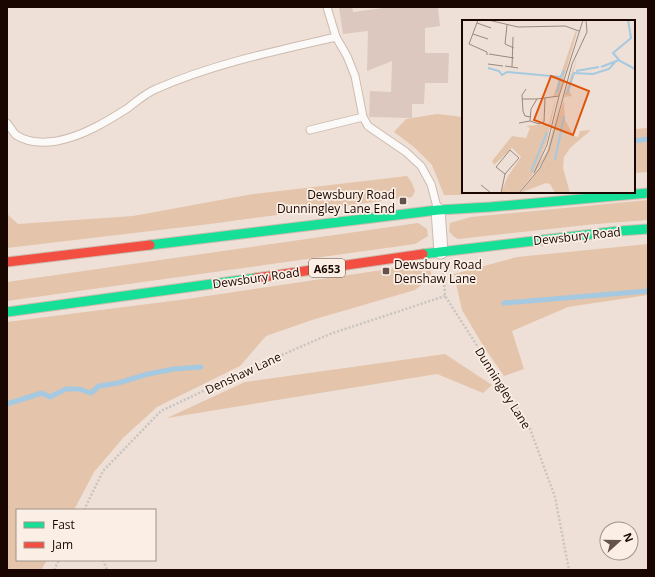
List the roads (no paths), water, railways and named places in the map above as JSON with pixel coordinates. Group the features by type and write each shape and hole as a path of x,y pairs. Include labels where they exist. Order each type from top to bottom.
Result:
{"highway":[{"path":"7,262 438,210 490,207 648,193"},
{"name":"Dewsbury Road","path":"7,312 441,252 619,231 648,229"}],"street":[{"path":"438,210 441,252"}],"lane":[{"path":"327,7 336,37 347,56 355,76 363,117 368,126 406,152 421,166 431,184 438,210"},
{"path":"7,123 16,135 27,140 39,142 56,141 77,136 110,120 154,90 196,73 336,37"},
{"path":"310,130 363,117"}],"waterway":[{"path":"635,141 648,139"},
{"path":"504,303 648,291"},
{"path":"7,404 42,393 50,397 66,389 79,389 91,393 99,386 118,383 148,374 174,369 201,367"}],"place":[{"name":"Dewsbury Road Dunningley Lane End","path":"403,201"},
{"name":"Dewsbury Road Denshaw Lane","path":"386,271"}]}
